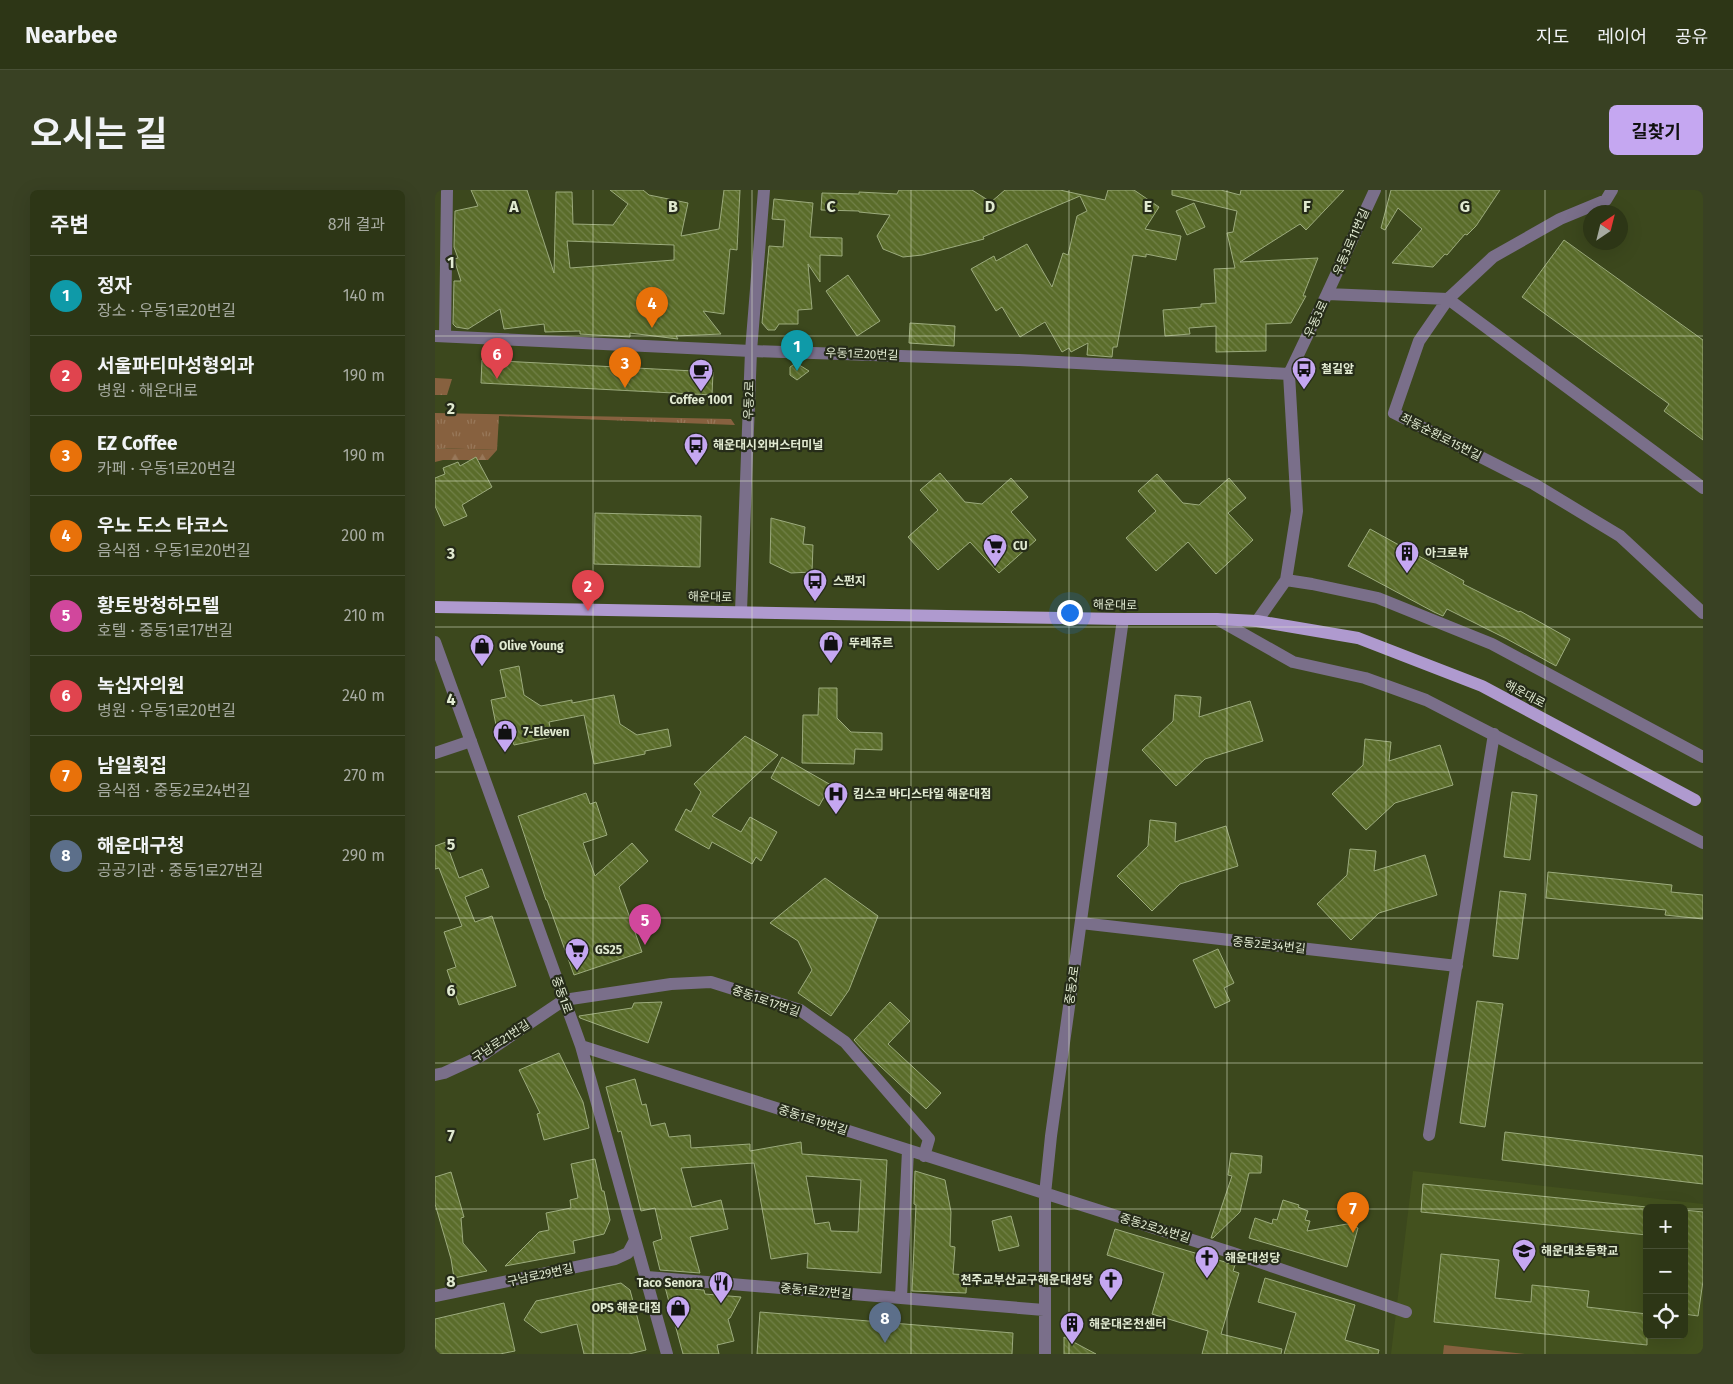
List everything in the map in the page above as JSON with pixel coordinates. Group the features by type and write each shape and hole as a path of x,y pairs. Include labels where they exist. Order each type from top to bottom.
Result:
{"main road":[{"name":"해운대로","path":"435,607 1257,621 1358,638 1481,686 1695,800"}],"street":[{"path":"440,336 447,190"},
{"name":"우동2로","path":"741,611 751,351 765,190"},
{"name":"우동3로11번길","path":"1327,294 1375,190"},
{"path":"1612,190 1606,200 1560,219 1493,257 1448,299 1703,488"},
{"path":"435,220 446,213"},
{"name":"우동3로","path":"1257,621 1286,580 1297,511 1289,374 1327,294 1448,299"},
{"name":"좌동순환로15번길","path":"1448,299 1419,341 1394,413 1534,484 1620,536 1703,612"},
{"name":"우동1로20번길","path":"440,336 751,351 1019,360 1289,374"},
{"path":"1286,580 1378,598 1492,644 1703,757"},
{"name":"중동2로","path":"1045,1354 1045,1194 1051,1136 1123,619"},
{"path":"1217,619 1293,662 1365,678 1426,700 1703,843"},
{"name":"중동1로","path":"435,642 581,1046 667,1354"},
{"path":"1429,1135 1493,734"},
{"path":"435,753 471,741"},
{"name":"중동2로34번길","path":"1081,923 1457,966"},
{"name":"중동1로17번길","path":"564,1000 671,984 711,982 800,1010 845,1042 923,1131 929,1139 924,1156"},
{"name":"구남로21번길","path":"435,1075 444,1073 481,1056 564,1000"},
{"name":"중동1로19번길","path":"581,1046 1045,1194"},
{"path":"901,1298 908,1150"},
{"name":"중동2로24번길","path":"1045,1194 1233,1253 1406,1312"},
{"name":"구남로29번길","path":"435,1296 615,1260 628,1253 635,1240"},
{"name":"중동1로27번길","path":"647,1277 1044,1310"}],"shaded area":[{"name":"해운대초등학교","path":"1413,1171 1703,1204 1703,1354 1391,1354"}],"green space":[{"path":"435,378 452,379 447,395 435,395"},
{"path":"435,413 731,419 735,425 499,416 497,450 435,448"},
{"path":"435,448 497,450 488,460 443,460 435,462"},
{"path":"1444,1345 1525,1354 1443,1354"}],"building":[{"path":"471,190 527,190 554,273 556,192 572,192 573,224 613,225 628,204 610,190 643,190 649,195 688,203 681,236 719,229 724,190 740,190 737,250 730,249 724,314 703,311 721,334 676,336 678,339 630,333 630,337 580,334 580,331 545,332 544,324 504,329 500,309 468,329 456,327 453,324 454,281 461,281 454,259 458,258 454,247 455,211 478,206","holes":["567,241 674,245 674,260 570,268"]},
{"path":"899,190 972,190 991,202 1005,190 1060,190 1105,200 1108,190 1134,190 1159,207 1145,229 1181,236 1176,260 1146,254 1146,257 1133,255 1117,347 1113,347 1112,357 1087,355 1088,343 1071,352 1069,348 1062,352 1045,322 1020,337 1002,307 996,311 971,269 994,256 996,261 1027,244 1052,287 1063,253 1068,255 1077,216 1087,211 1080,196 983,237 984,239 922,255 903,257 883,249 877,236 890,215 859,211 821,210 822,193 897,194"},
{"path":"1172,190 1221,190 1240,195 1241,190 1344,190 1306,230 1300,224 1240,262 1318,258 1303,296 1306,296 1291,323 1266,324 1266,351 1216,352 1216,326 1189,328 1190,334 1165,336 1163,310 1201,307 1201,304 1216,303 1214,269 1235,268 1227,233 1233,232 1237,211 1172,195"},
{"path":"1391,190 1500,190 1476,226 1467,235 1465,234 1447,255 1445,254 1433,267 1392,263 1422,229 1398,208 1385,230 1381,228"},
{"path":"774,199 813,203 810,237 842,238 842,256 820,255 820,282 808,264 812,309 798,310 798,324 779,324 775,330 768,330 762,323 769,246 783,247 785,220 772,219"},
{"path":"1194,203 1205,227 1187,235 1176,211"},
{"path":"1564,240 1703,340 1703,440 1664,411 1669,404 1522,297"},
{"path":"848,275 880,321 857,336 826,291"},
{"path":"910,323 955,326 954,346 909,343"},
{"path":"482,360 713,372 712,395 481,383"},
{"path":"796,363 809,371 797,380 790,375 790,367"},
{"path":"476,457 492,487 462,505 467,516 444,526 435,506 435,478 445,474 443,468 458,462 460,466"},
{"path":"940,473 965,502 982,504 1011,478 1028,497 1011,512 1036,540 999,573 970,542 938,570 908,537 938,510 920,490"},
{"path":"1157,474 1183,503 1199,505 1229,478 1246,498 1228,513 1253,540 1216,574 1188,542 1156,571 1126,538 1156,511 1138,491"},
{"path":"595,513 701,516 700,567 594,564"},
{"path":"771,518 805,527 803,544 813,545 812,572 791,573 770,563"},
{"path":"1370,529 1464,581 1463,584 1520,611 1570,639 1556,666 1447,609 1443,616 1434,612 1348,566"},
{"path":"519,666 524,695 541,706 572,700 572,703 614,695 620,724 637,735 668,729 671,746 645,751 645,754 594,764 584,715 549,722 552,737 514,745 511,733 498,735 491,700 506,697 500,670"},
{"path":"819,688 837,688 837,718 851,732 882,733 882,750 855,749 854,764 802,763 803,715 818,715"},
{"path":"1175,695 1201,697 1199,717 1250,701 1263,741 1205,759 1176,786 1142,750 1173,721"},
{"path":"745,736 778,755 712,816 741,832 750,817 777,832 761,861 756,857 752,864 712,842 709,849 675,830 686,809 691,812 701,792 694,784"},
{"path":"1365,739 1391,742 1389,761 1440,745 1453,785 1395,803 1366,830 1332,794 1363,765"},
{"path":"782,757 831,785 819,806 771,778"},
{"path":"1512,792 1537,795 1530,860 1504,857"},
{"path":"586,793 590,804 596,802 607,835 583,843 595,876 632,843 648,861 619,887 642,952 574,975 518,816"},
{"path":"1150,820 1176,823 1175,842 1226,826 1238,866 1180,884 1152,911 1117,876 1148,846"},
{"path":"446,842 459,878 482,869 489,887 465,897 475,922 492,916 516,986 459,1005 447,970 456,967 444,932 462,926 439,868 435,869 435,846"},
{"path":"1350,849 1376,851 1374,871 1425,855 1437,895 1379,913 1351,940 1317,904 1347,875"},
{"path":"1548,872 1672,885 1671,892 1703,895 1703,919 1665,915 1666,910 1546,898"},
{"path":"825,878 878,916 849,990 831,1016 798,993 812,970 798,941 770,923"},
{"path":"1500,891 1526,894 1518,959 1493,956"},
{"path":"1218,949 1234,983 1224,988 1230,1001 1215,1008 1193,960"},
{"path":"1477,1001 1503,1004 1485,1127 1460,1123"},
{"path":"662,1002 648,1043 579,1016 632,1008 634,1003"},
{"path":"890,1002 910,1021 888,1044 941,1093 926,1109 854,1040"},
{"path":"559,1053 583,1102 589,1128 544,1140 537,1114 540,1113 519,1070"},
{"path":"635,1079 642,1105 646,1104 651,1126 665,1123 669,1137 690,1135 691,1148 750,1144 750,1151 801,1142 802,1154 887,1160 881,1273 807,1268 808,1253 771,1259 754,1163 681,1168 692,1207 721,1200 728,1229 690,1237 700,1273 660,1270 653,1242 662,1239 655,1208 641,1211 621,1131 618,1132 606,1087","holes":["806,1176 861,1180 858,1232 831,1231 829,1222 815,1224"]},
{"path":"1505,1132 1703,1156 1703,1184 1502,1160"},
{"path":"1231,1153 1262,1156 1261,1173 1249,1173 1240,1212 1211,1238 1232,1176 1228,1175"},
{"path":"595,1159 610,1220 604,1234 573,1241 575,1253 505,1266 539,1232 549,1230 546,1213 571,1208 570,1200 578,1198 571,1164"},
{"path":"915,1171 945,1180 951,1212 950,1246 955,1247 953,1274 967,1275 966,1293 912,1291 916,1205 914,1204"},
{"path":"451,1172 464,1217 461,1218 463,1243 487,1271 454,1278 451,1259 435,1204 435,1177"},
{"path":"1423,1184 1643,1207 1643,1235 1421,1212"},
{"path":"1283,1200 1299,1205 1298,1207 1308,1211 1305,1220 1310,1221 1307,1231 1347,1224 1358,1228 1347,1267 1249,1238 1255,1218 1272,1224 1273,1219 1277,1220"},
{"path":"1688,1210 1703,1212 1703,1281 1698,1316 1688,1315"},
{"path":"1011,1216 1019,1246 999,1251 992,1221"},
{"name":"해운대성당","path":"1115,1229 1235,1265 1233,1271 1239,1273 1221,1334 1282,1349 1281,1354 1202,1354 1208,1331 1152,1314 1164,1273 1107,1255"},
{"path":"1441,1254 1499,1260 1495,1298 1531,1302 1532,1285 1589,1291 1587,1307 1643,1314 1643,1339 1647,1339 1647,1345 1434,1322"},
{"path":"1265,1278 1355,1305 1345,1340 1379,1350 1378,1354 1284,1354 1296,1313 1258,1302"},
{"path":"621,1283 630,1290 646,1350 629,1354 584,1354 577,1324 541,1333 524,1320 536,1301"},
{"path":"665,1287 704,1290 705,1294 741,1297 728,1319 734,1341 717,1345 719,1354 683,1354"},
{"path":"504,1303 515,1351 500,1354 435,1354 435,1319"},
{"path":"760,1312 1013,1333 1012,1354 757,1354"},
{"name":"해운대온천센터","path":"1064,1337 1096,1354 1064,1354"}],"place":[{"name":"우노 도스 타코스","path":"652,328"},
{"name":"정자","path":"797,371"},
{"name":"녹십자의원","path":"497,379"},
{"name":"EZ Coffee","path":"625,388"},
{"name":"철길앞","path":"1304,390"},
{"name":"Coffee 1001","path":"701,392"},
{"name":"해운대시외버스터미널","path":"696,466"},
{"name":"CU","path":"995,567"},
{"name":"아크로뷰","path":"1407,574"},
{"name":"스펀지","path":"815,602"},
{"name":"서울파티마성형외과","path":"588,611"},
{"name":"뚜레쥬르","path":"831,664"},
{"name":"Olive Young","path":"482,667"},
{"name":"7-Eleven","path":"505,753"},
{"name":"킴스코 바디스타일 해운대점","path":"836,815"},
{"name":"황토방청하모텔","path":"645,945"},
{"name":"GS25","path":"577,971"},
{"name":"남일횟집","path":"1353,1233"},
{"name":"해운대초등학교","path":"1524,1272"},
{"name":"해운대성당","path":"1207,1279"},
{"name":"천주교부산교구해운대성당","path":"1111,1301"},
{"name":"Taco Senora","path":"721,1304"},
{"name":"OPS 해운대점","path":"678,1329"},
{"name":"해운대구청","path":"885,1343"},
{"name":"해운대온천센터","path":"1072,1345"}]}
